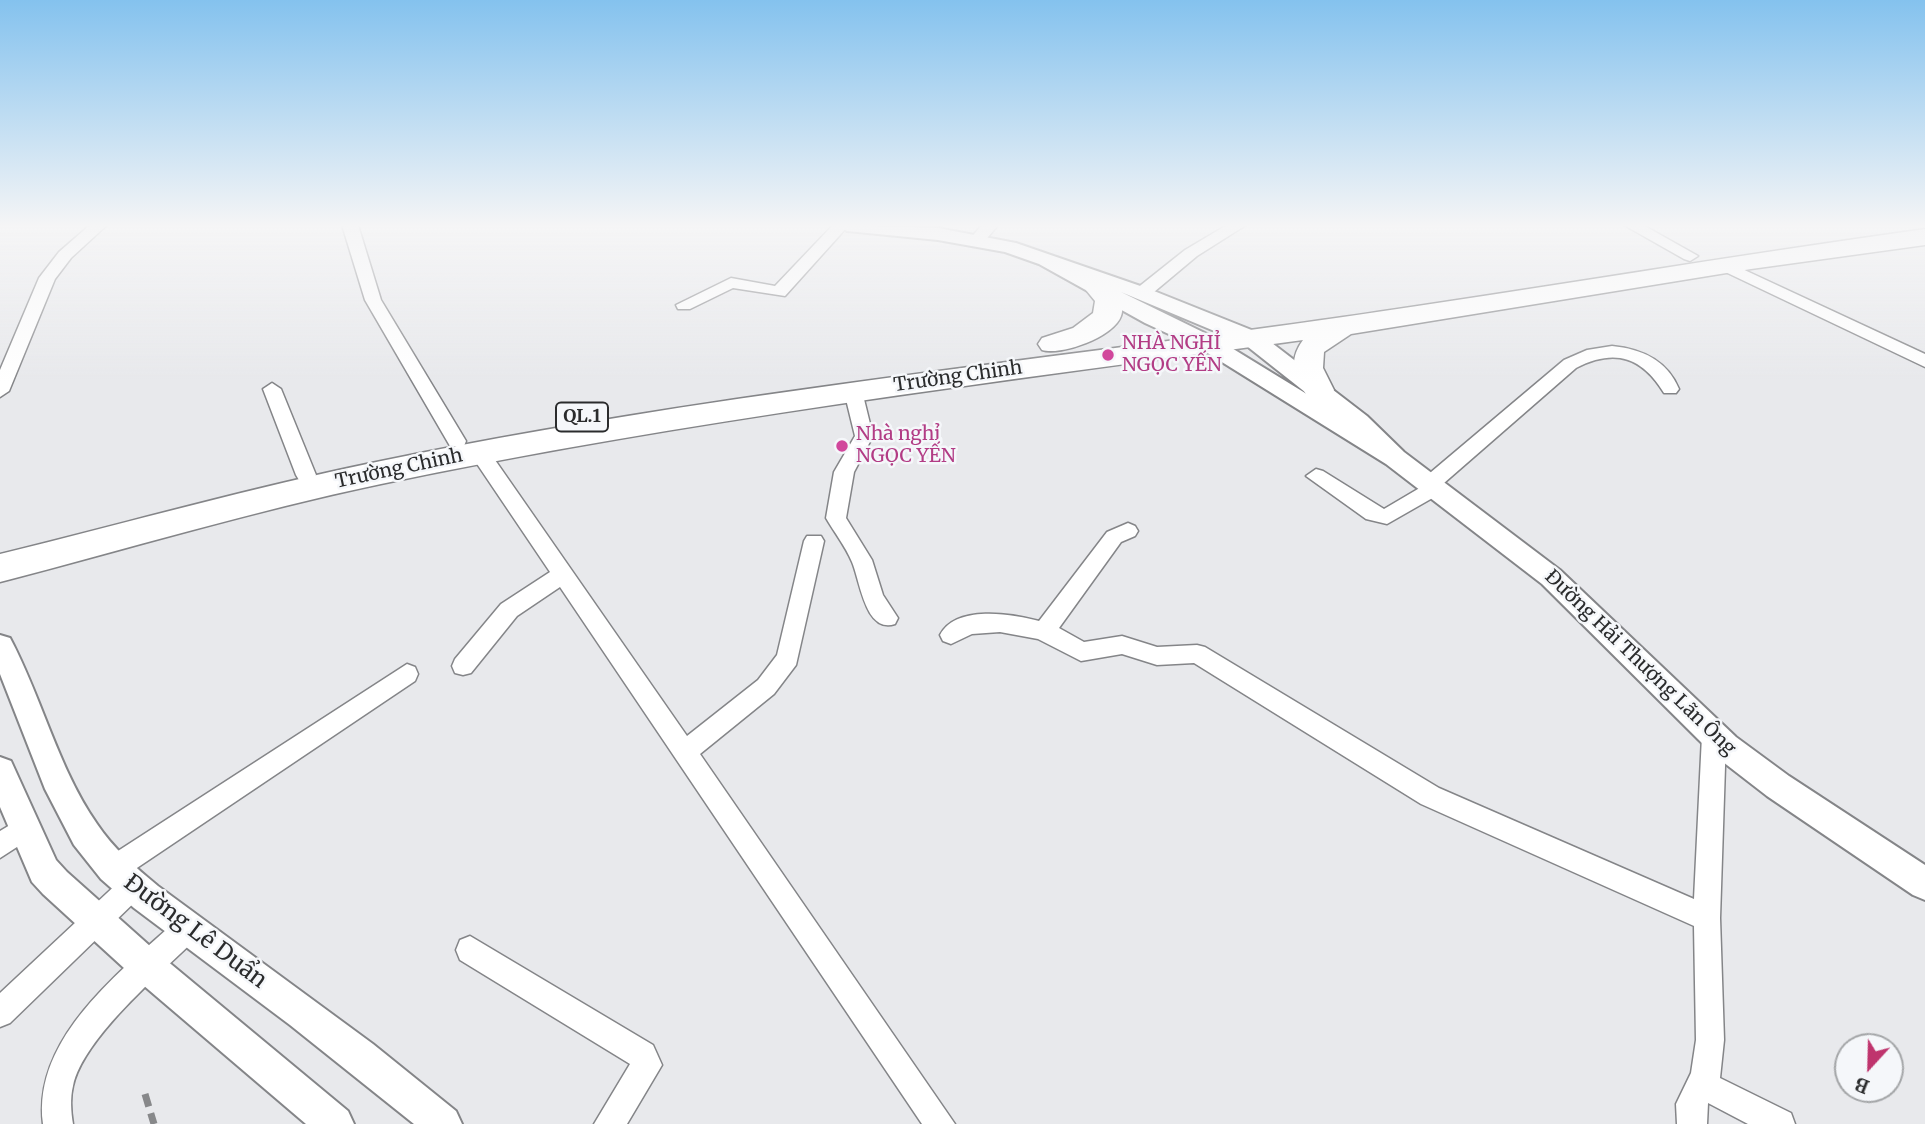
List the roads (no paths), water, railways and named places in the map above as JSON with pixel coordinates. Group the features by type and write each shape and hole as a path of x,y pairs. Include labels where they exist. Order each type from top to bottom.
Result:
{"highway":[{"name":"Trường Chinh","path":"0,551 306,475 468,447 853,391 1556,277"},
{"name":"Trường Chinh","path":"0,568 306,490 556,422 890,366 1173,327 1251,338 1645,277"},
{"path":"1052,344 1083,334 1107,316 1110,299 1100,290"},
{"path":"1319,390 1307,368 1309,353 1319,339 1343,326"}],"street":[{"path":"0,391 47,277"},
{"path":"366,277 373,300 468,447 562,575 940,1124"},
{"path":"684,305 730,283 779,292 794,277"},
{"name":"Đường Hải Thượng Lãn Ông","path":"1077,277 1173,327"},
{"name":"Đường Hải Thượng Lãn Ông","path":"1096,277 1142,293 1210,333 1433,485 1551,577 1714,736 1778,786 1925,884"},
{"path":"1142,293 1161,277"},
{"path":"1749,277 1925,361"},
{"name":"Đường Hải Thượng Lãn Ông","path":"1251,338 1359,422 1395,458"},
{"path":"1316,476 1381,516 1387,517 1433,485 1561,372 1590,355 1616,352 1657,367 1668,379 1670,389"},
{"path":"272,389 306,475"},
{"path":"853,391 864,436 844,472 836,518 862,560 870,592 887,618"},
{"path":"1044,632 1114,537 1128,531"},
{"path":"685,752 766,687 788,658 814,541"},
{"path":"463,666 509,610 562,575"},
{"path":"951,635 958,627 992,622 1044,632 1081,652 1122,645 1157,656 1189,652 1197,654 1430,796 1707,918"},
{"name":"Đường Lê Duẩn","path":"0,646 65,796 86,835 122,878 379,1071 443,1124"},
{"path":"0,1013 95,922 122,878 407,674"},
{"path":"1692,1124 1691,1104 1701,1084 1710,1040 1707,918 1714,736"},
{"path":"0,771 13,837 44,871 95,922 335,1124"},
{"path":"58,1124 58,1083 70,1057 109,1007 188,928"},
{"path":"471,950 643,1055 647,1065 609,1124"},
{"path":"1701,1084 1780,1124"}],"railway":[{"path":"145,1094 154,1124"}],"place":[{"name":"NHÀ NGHỈ NGỌC YẾN","path":"1108,355"},
{"name":"Nhà nghỉ NGỌC YẾN","path":"842,446"}]}
